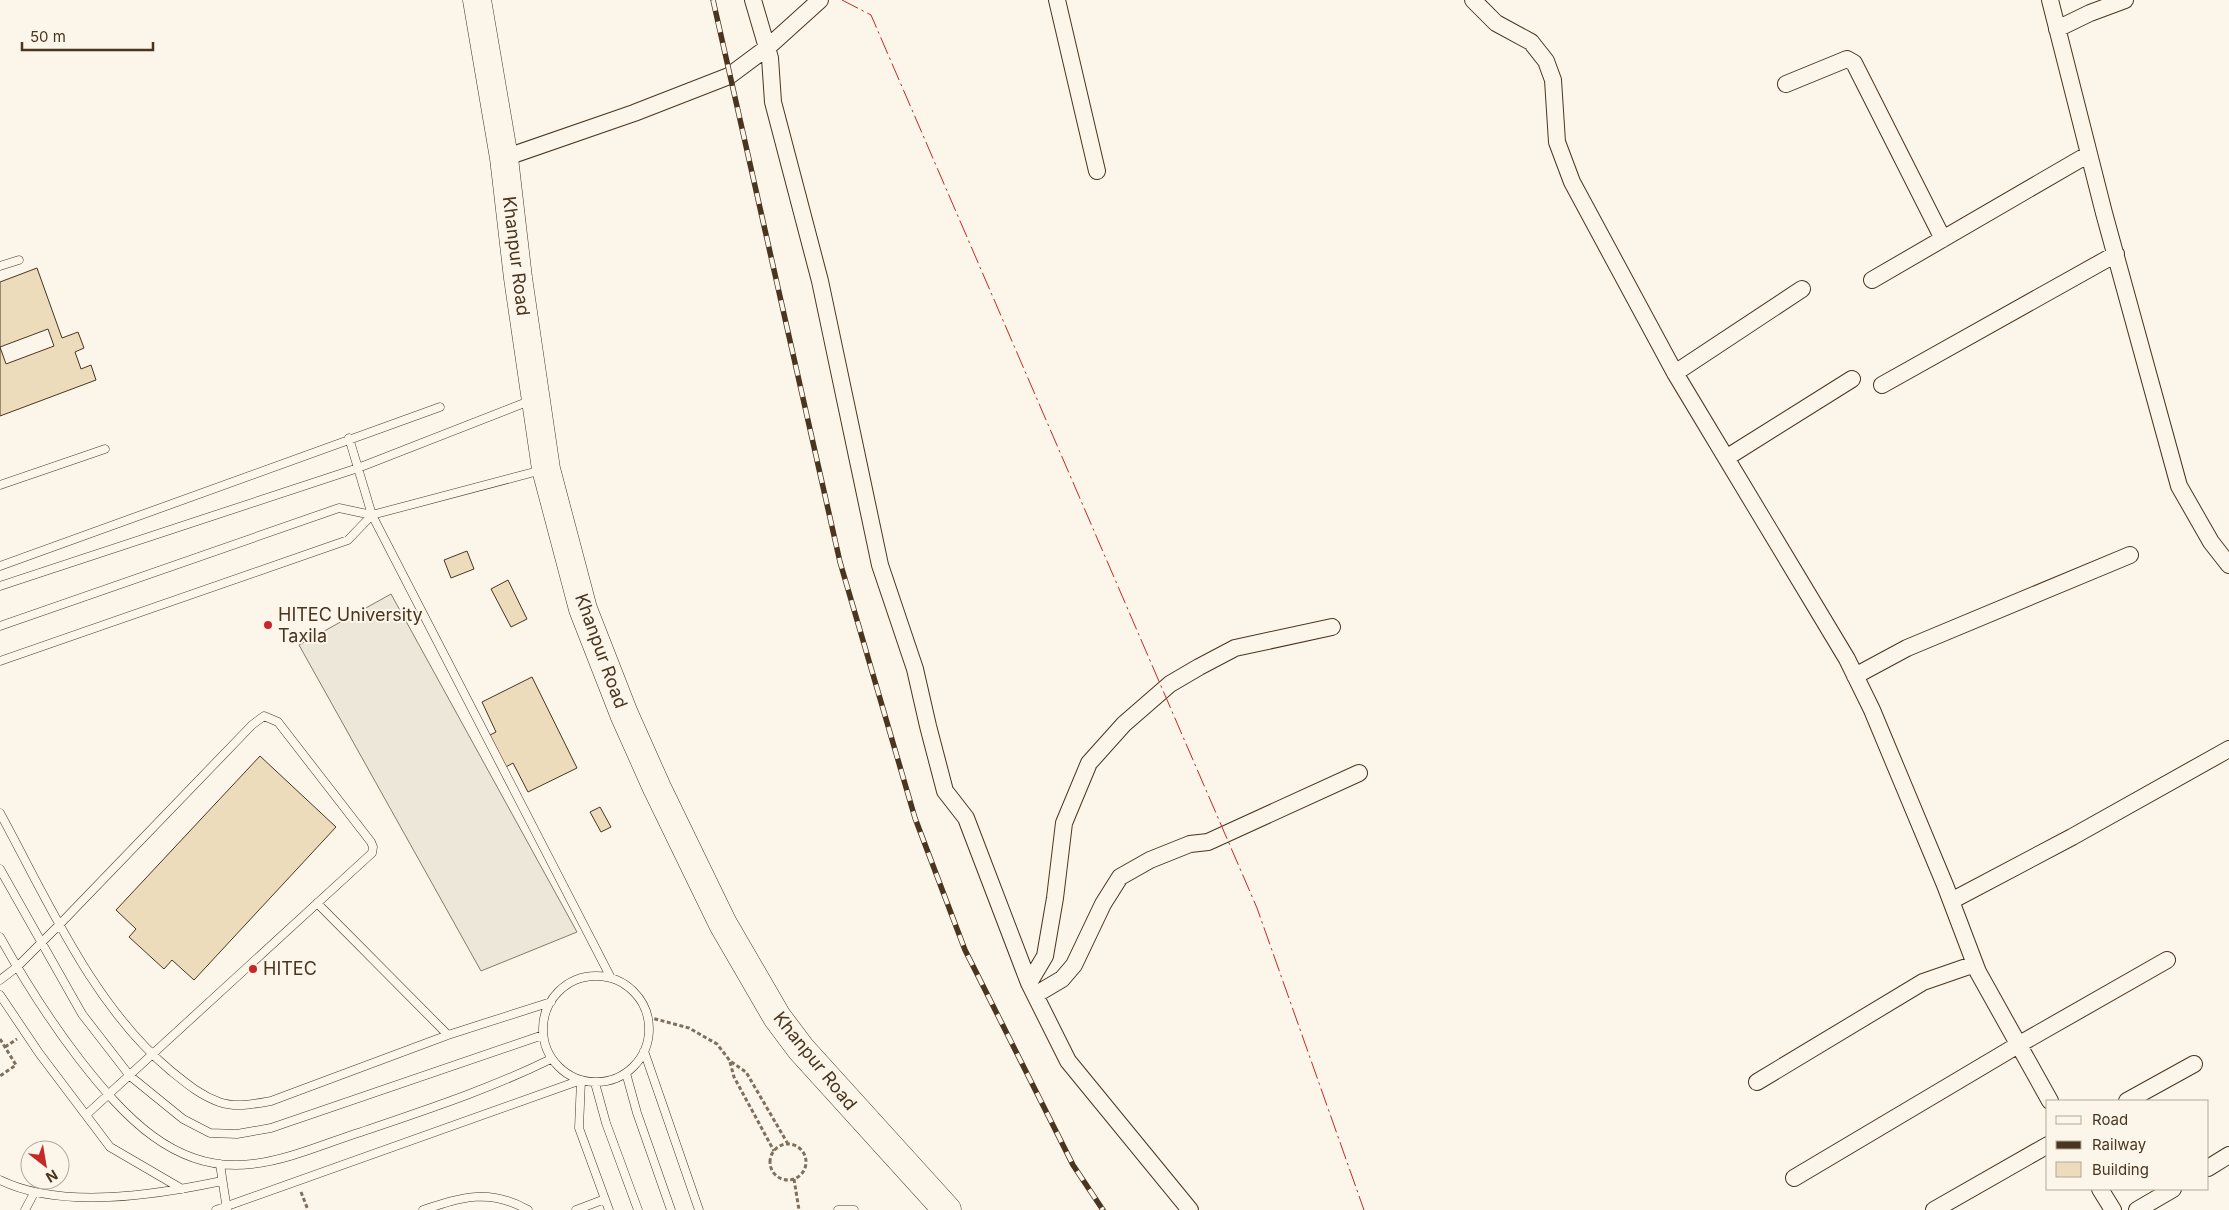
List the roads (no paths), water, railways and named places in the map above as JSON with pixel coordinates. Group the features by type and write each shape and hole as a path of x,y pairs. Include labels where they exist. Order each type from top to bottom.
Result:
{"highway":[{"name":"Khanpur Road","path":"477,0 504,158 518,278 546,469 582,609 656,788 723,924 777,1017 801,1049 947,1210"}],"street":[{"path":"753,0 768,47 773,102 820,281 880,565 915,669 946,791 966,818 1032,989 1068,1061 1190,1210"},
{"path":"504,158 634,113 729,76 768,47 820,0"},
{"path":"1057,0 1097,171"},
{"path":"1473,0 1496,23 1531,42 1546,61 1553,80 1557,142 1572,182 1675,373 1855,676 1872,710 1951,901 1974,964 1988,993 2049,1100"},
{"path":"2050,0 2089,154 2179,486 2211,542 2229,565"},
{"path":"2057,29 2090,13 2125,0"},
{"path":"1786,84 1847,59 1854,63 1943,239"},
{"path":"1872,280 2089,154"},
{"path":"1882,385 2116,254"},
{"path":"1675,373 1802,289"},
{"path":"1726,458 1852,379"},
{"path":"1855,676 1907,648 2130,556"},
{"path":"1032,989 1045,956 1056,898 1064,823 1089,763 1124,724 1170,684 1198,667 1236,648 1332,627"},
{"path":"1951,901 2072,837 2229,749"},
{"path":"1032,989 1062,979 1074,965 1104,904 1120,877 1150,860 1190,844 1208,842 1359,773"},
{"path":"1794,1178 2018,1045 2167,960"},
{"path":"1757,1082 1923,982 1974,964"},
{"path":"2129,1100 2194,1064"},
{"path":"1934,1210 2046,1147"},
{"path":"2209,1167 2229,1155"},
{"path":"2101,1190 2112,1210"},
{"path":"2137,1210 2171,1190"}],"lane":[{"path":"0,266 19,260"},
{"path":"0,586 358,468 536,398"},
{"path":"0,566 440,406"},
{"path":"349,438 372,515 611,978"},
{"path":"0,485 106,449"},
{"path":"0,626 339,508 372,515 546,469"},
{"path":"0,661 348,540 372,515"},
{"path":"0,980 17,967 252,725 264,716 278,722 371,842 372,853 86,1115"},
{"path":"0,813 60,924 102,996 152,1055 197,1093 221,1102 243,1106 279,1098 448,1035 550,1002"},
{"path":"0,869 82,1014 130,1076 183,1119 210,1133 237,1134 271,1128 544,1035"},
{"path":"317,903 448,1035"},
{"path":"0,937 60,1034 108,1095 136,1124 157,1140 199,1160 220,1164 252,1164 294,1154 449,1102 524,1073 551,1059"},
{"path":"597,976 611,978 624,984 643,1004 648,1017 649,1030 644,1051 633,1068 608,1081 595,1083 581,1080 568,1075 551,1059 544,1035 545,1015 550,1002 559,991 570,983 597,976"},
{"path":"0,996 38,1053 110,1147 182,1189"},
{"path":"644,1051 699,1210"},
{"path":"626,1072 637,1113 671,1210"},
{"path":"216,1210 227,1209 581,1080"},
{"path":"581,1080 578,1128 609,1210"},
{"path":"595,1083 606,1123 638,1210"},
{"path":"220,1164 227,1209"},
{"path":"0,1180 33,1195 104,1199 182,1189 222,1181"},
{"path":"25,1210 33,1195"},
{"path":"423,1210 456,1199 490,1196 515,1202 528,1210"},
{"path":"576,1210 605,1199"},
{"path":"838,1210 854,1210"}],"railway":[{"path":"713,0 840,562 915,818 965,950 1073,1165 1103,1210"}],"place":[{"name":"HITEC University Taxila","path":"268,625"},
{"name":"HITEC","path":"253,969"}]}
